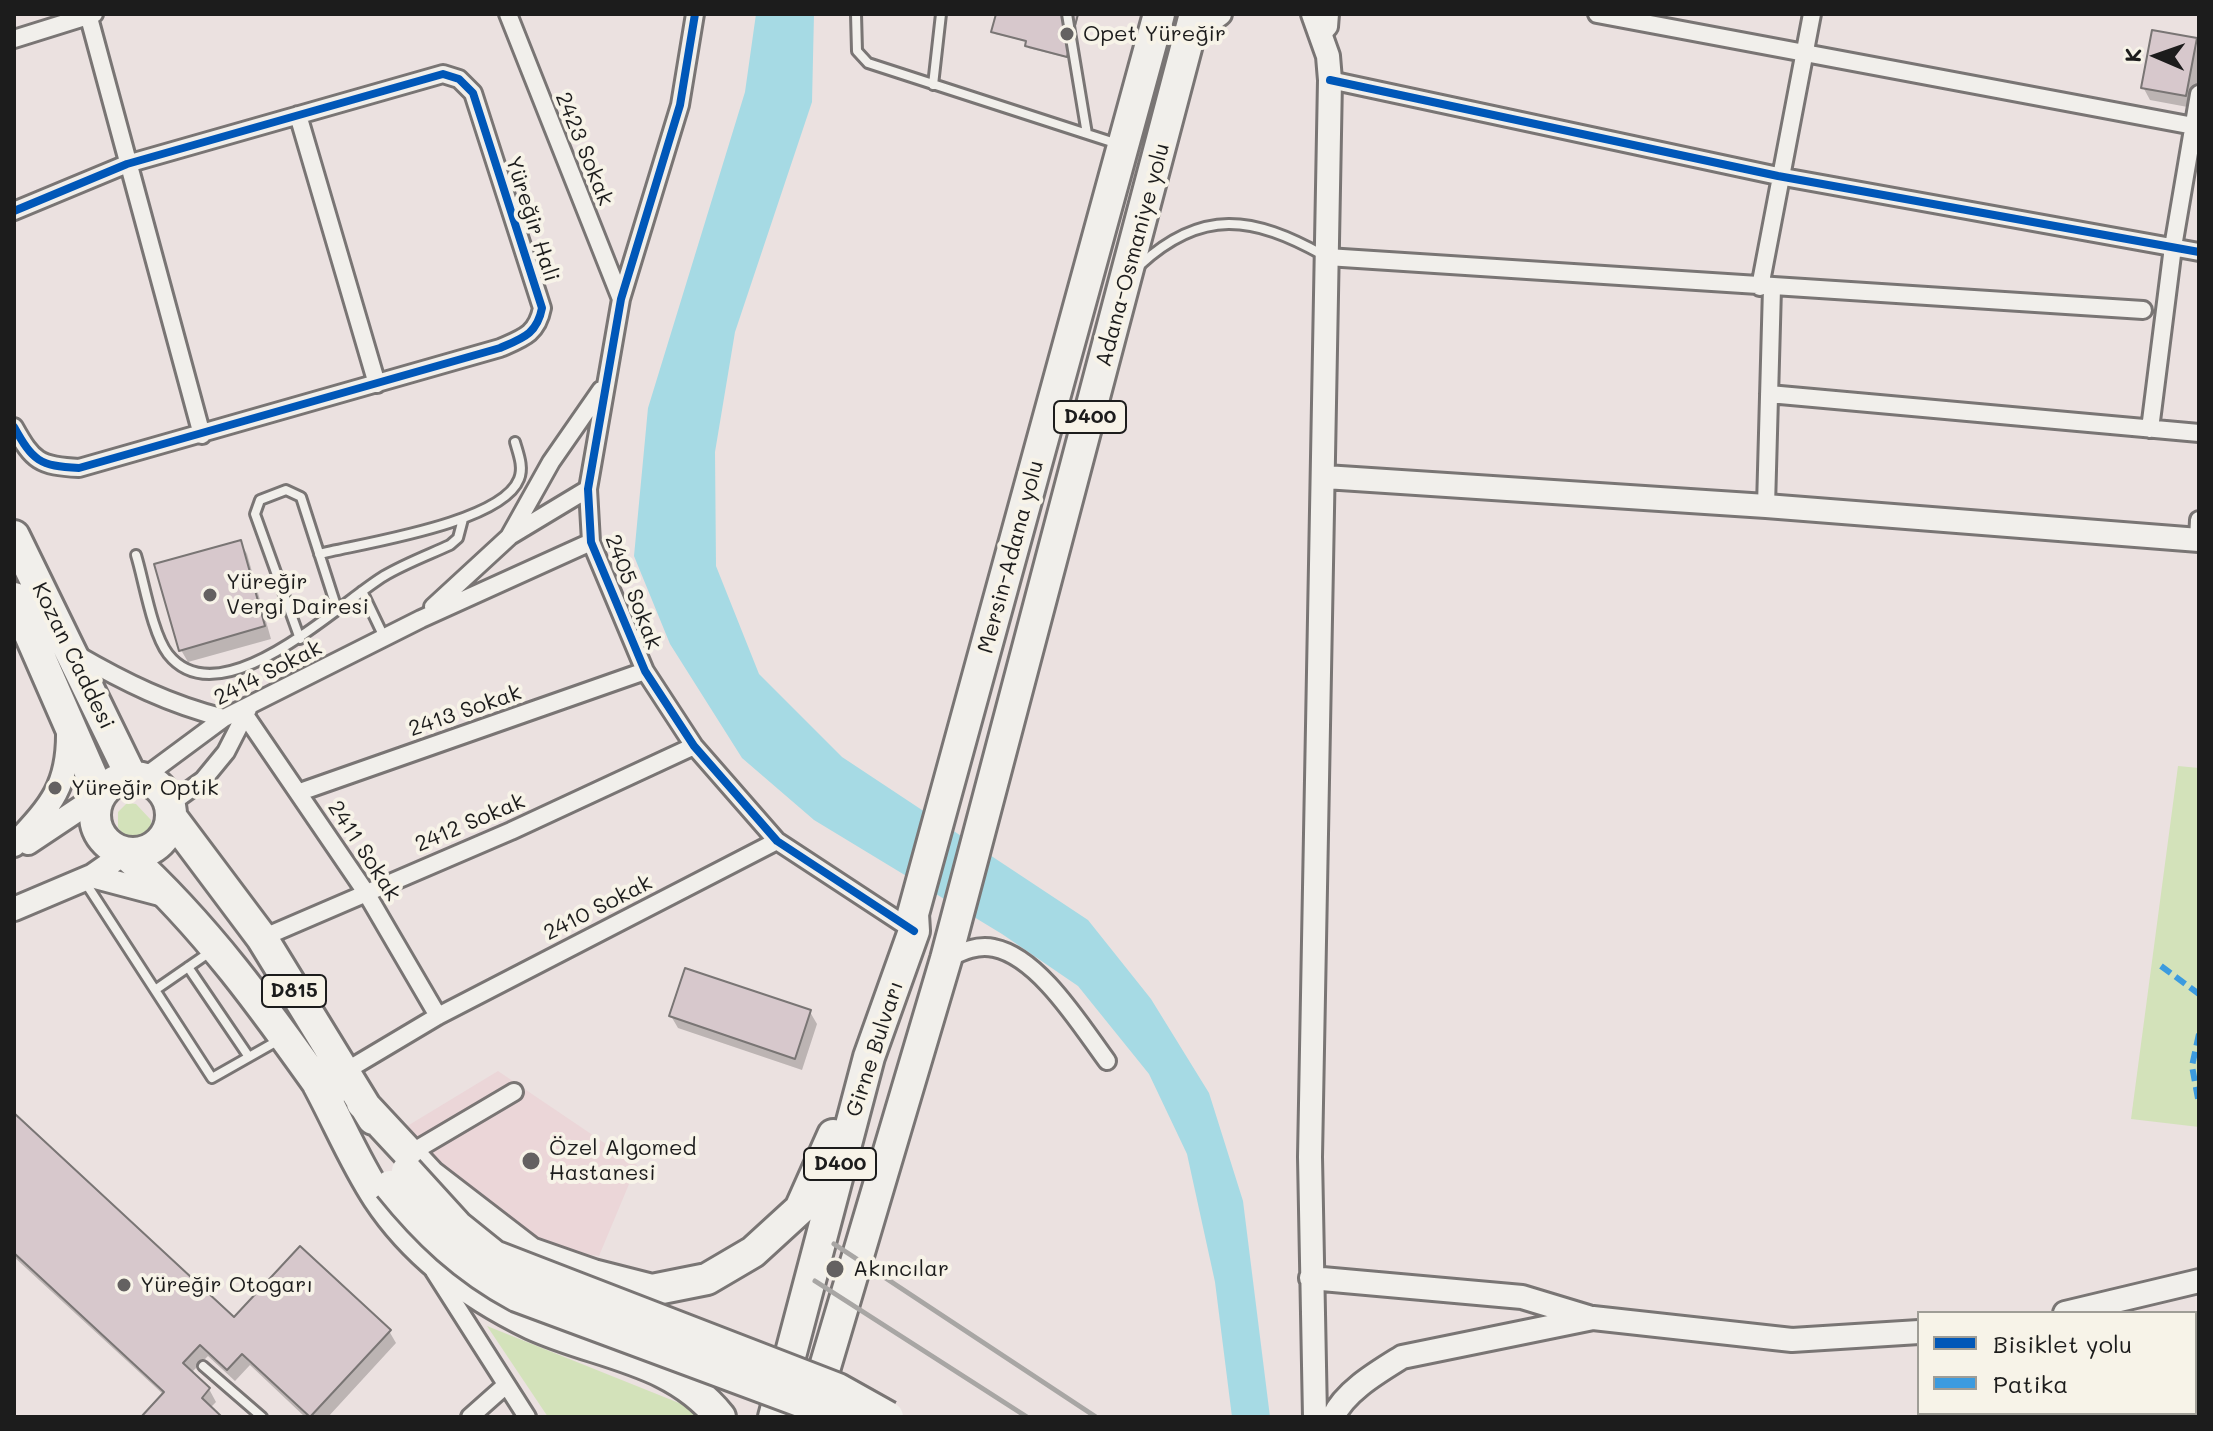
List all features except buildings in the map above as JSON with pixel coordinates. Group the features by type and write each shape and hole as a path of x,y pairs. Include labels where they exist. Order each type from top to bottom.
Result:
{"highway":[{"name":"Mersin-Adana yolu","path":"914,922 1159,14"},
{"name":"Adana-Osmaniye yolu","path":"946,959 1192,25"},
{"name":"Kozan Caddesi","path":"14,536 137,777"},
{"name":"Kozan Caddesi","path":"14,598 100,795"},
{"path":"100,795 119,779 137,777"},
{"name":"D815","path":"137,777 155,783 171,811 262,938 331,1078"},
{"name":"D815","path":"100,795 95,819 98,830 113,849 125,853 176,900 216,947 283,1037 362,1103 402,1171"},
{"path":"125,853 151,850 162,842 171,811"},
{"name":"Girne Bulvarı","path":"774,1417 869,1057 914,922"},
{"name":"Girne Bulvarı","path":"810,1417 844,1294 946,959"},
{"path":"402,1171 452,1194 530,1253 593,1275 652,1290 707,1279 753,1252 800,1209 869,1057"},
{"path":"331,1078 402,1171 458,1227 494,1256 838,1389 888,1417"},
{"path":"331,1078 378,1197 418,1246 474,1292 534,1325 659,1368 705,1399 720,1417"},
{"path":"402,1171 439,1242 481,1277 517,1296 843,1417"},
{"path":"822,1417 844,1294"}],"main road":[{"path":"1192,25 1220,14"},
{"path":"1315,1417 1310,1157 1330,80 1317,19"},
{"path":"1325,477 1766,506 2198,540"},
{"path":"14,845 53,803 68,757 67,714"},
{"path":"14,852 100,795"},
{"path":"14,909 88,878 125,853"},
{"path":"88,878 133,884 176,900"},
{"path":"1311,1278 1522,1297 1593,1318 1792,1340 1917,1332"},
{"path":"2073,1311 2199,1281"},
{"path":"1333,1417 1337,1408 1376,1373 1402,1357 1593,1318"}],"street":[{"name":"2405 Sokak","path":"695,14 680,105 621,299 588,489 591,542 645,671 694,746 777,841 914,922"},
{"path":"1597,14 2196,127"},
{"path":"1766,506 1769,394 1766,287 1778,176 1812,14"},
{"path":"14,39 90,15 127,164 202,435"},
{"name":"2423 Sokak","path":"515,15 621,299"},
{"name":"Yüreğir Hali","path":"14,211 127,164 443,74 459,79 473,93 542,308 539,326 530,335 500,348 79,468 45,464 29,455 14,427"},
{"path":"1330,80 1778,176 2199,252"},
{"path":"2150,429 2173,247 2196,127 2199,94"},
{"path":"298,115 377,384"},
{"path":"1327,257 2143,310"},
{"name":"2414 Sokak","path":"421,619 509,537 551,462 604,386"},
{"path":"1769,394 2199,433"},
{"path":"509,537 588,489"},
{"path":"2198,540 2199,520"},
{"name":"2414 Sokak","path":"137,777 224,718 247,711 421,619 591,542"},
{"path":"71,651 125,683 166,701 224,718"},
{"name":"2413 Sokak","path":"300,792 645,671"},
{"path":"171,811 226,752 247,711"},
{"name":"2411 Sokak","path":"247,711 365,891 438,1016"},
{"name":"2412 Sokak","path":"262,938 365,891 511,831 694,746"},
{"name":"2410 Sokak","path":"331,1078 438,1016 777,841"},
{"path":"946,959 970,948 994,948 1021,960 1045,982 1107,1061"},
{"path":"402,1171 514,1092"},
{"path":"418,1246 527,1417"},
{"path":"470,1417 506,1385"}],"lane":[{"path":"856,14 857,51 868,63 1123,145"},
{"path":"933,85 941,14"},
{"path":"1067,14 1087,134"},
{"path":"1127,276 1176,235 1223,222 1257,226 1327,257"},
{"path":"319,554 463,519 494,506 514,488 521,467 515,442"},
{"path":"300,639 255,514 257,502 286,490 297,493 337,609"},
{"path":"136,555 161,641 169,655 182,665 212,673 231,672 300,639 386,575 450,545 458,538 463,519"},
{"path":"362,591 384,638"},
{"path":"88,878 212,1078 283,1037"},
{"path":"155,990 216,947"},
{"path":"188,967 249,1057"},
{"path":"203,1366 262,1417"}],"shaded area":[{"name":"Özel Algomed Hastanesi","path":"498,1071 637,1165 599,1256 555,1250 475,1199 427,1157 404,1128"}],"green space":[{"path":"2178,766 2199,768 2199,1127 2131,1119"},
{"path":"127,803 136,804 151,820 152,834 146,841 126,838 118,827 118,812"},
{"path":"487,1326 704,1413 705,1417 548,1417"}],"water":[{"path":"756,14 814,14 812,102 735,332 715,452 716,566 759,674 842,757 1088,920 1151,999 1209,1093 1243,1201 1270,1417 1232,1417 1215,1282 1187,1154 1149,1074 1078,986 1002,934 814,820 742,758 670,644 634,556 648,408 745,92"}],"railway":[{"path":"834,1244 1096,1417"},
{"path":"815,1281 1027,1417"}],"marked path":[{"path":"2161,966 2199,994"},
{"path":"2199,1034 2192,1066 2199,1104"}],"cycle path":[{"path":"695,14 680,105 621,299 588,489 591,542 645,671 694,746 777,841 914,931"},
{"path":"14,211 127,164 443,74 459,79 473,93 542,308 533,329 500,348 79,468 55,466 39,460 14,427"},
{"path":"1330,80 1778,176 2199,252"}],"place":[{"name":"Opet Yüreğir","path":"1067,34"},
{"name":"Yüreğir Vergi Dairesi","path":"210,595"},
{"name":"Yüreğir Optik","path":"55,788"},
{"name":"Özel Algomed Hastanesi","path":"531,1161"},
{"name":"Akıncılar","path":"835,1269"},
{"name":"Yüreğir Otogarı","path":"124,1285"}]}
